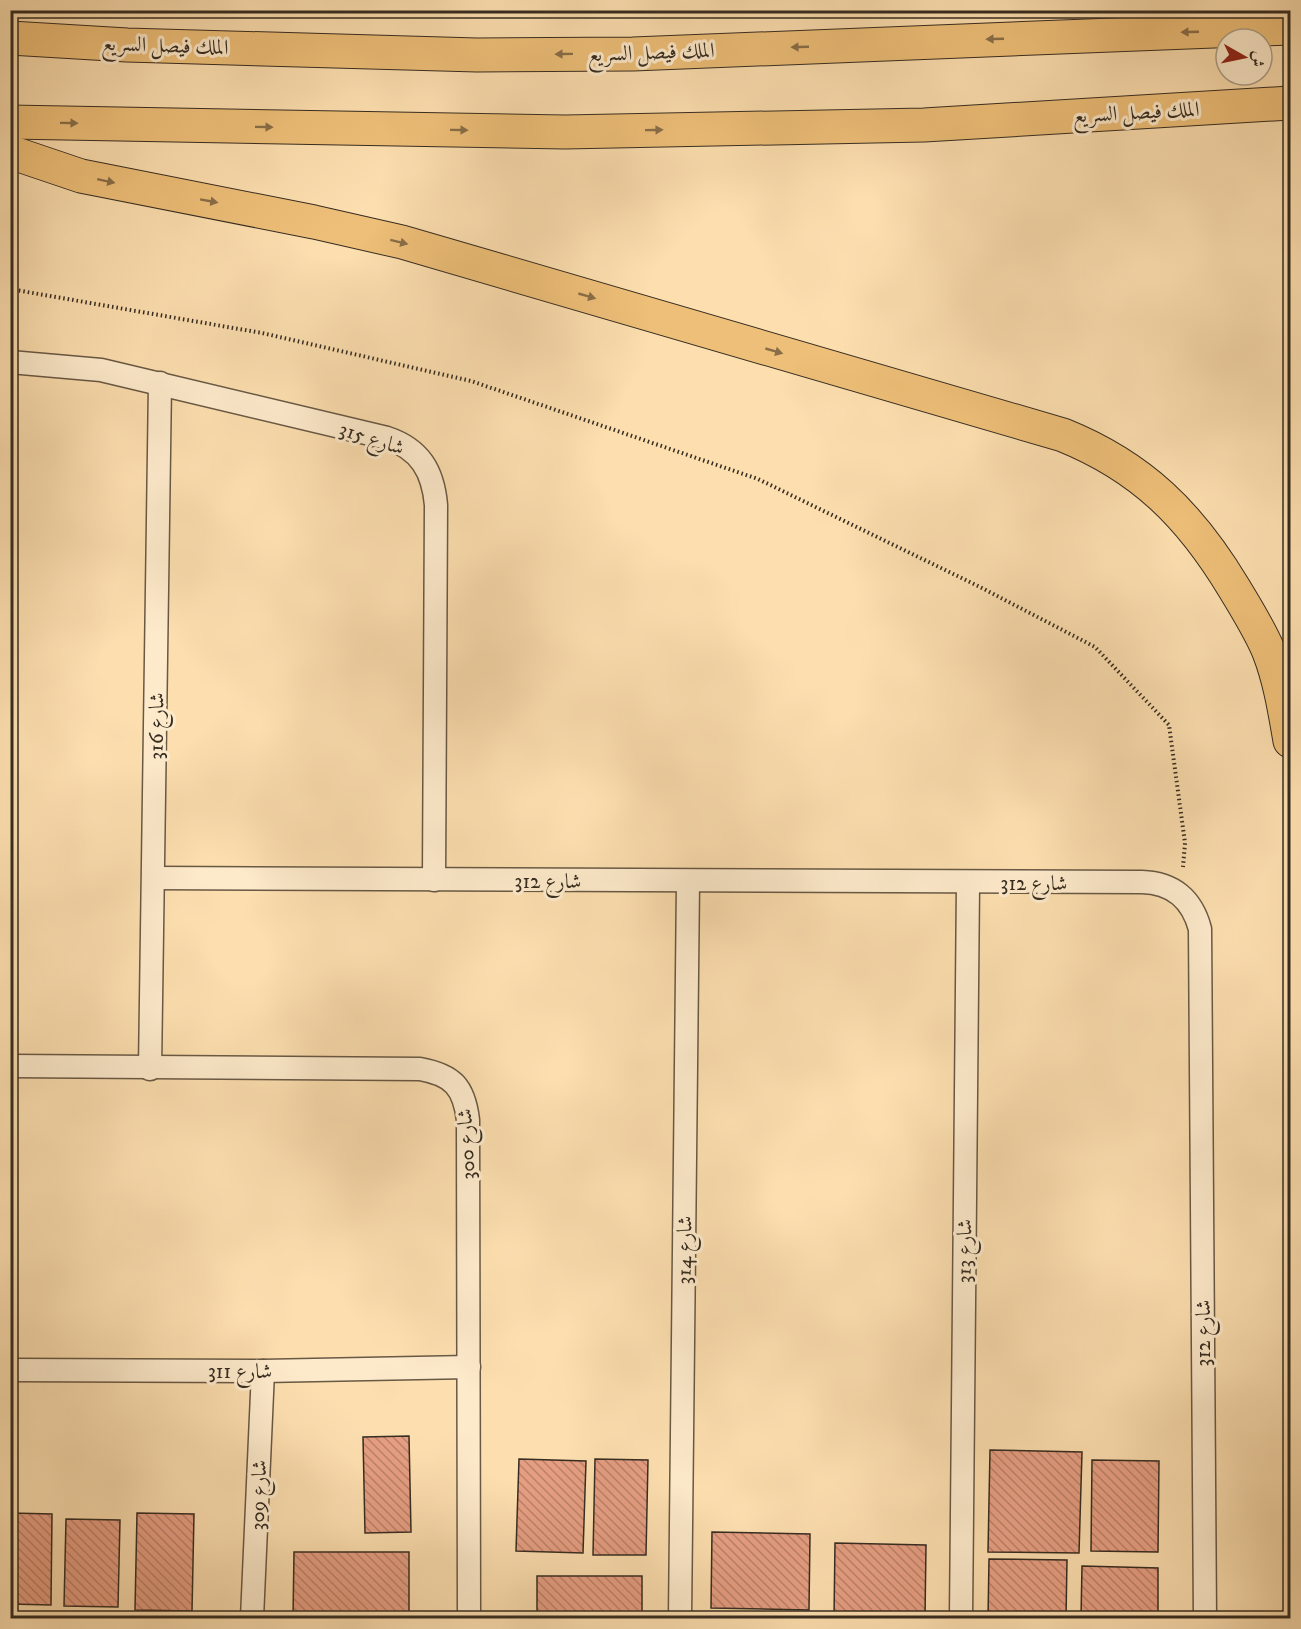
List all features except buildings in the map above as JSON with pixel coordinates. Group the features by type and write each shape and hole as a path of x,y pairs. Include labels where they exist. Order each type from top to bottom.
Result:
{"highway":[{"name":"الملك فيصل السريع","path":"10,38 127,45 477,55 633,54 1290,28"},
{"name":"الملك فيصل السريع","path":"10,122 565,132 924,125 1290,104"},
{"path":"10,152 81,176 314,222 402,242 1052,432 1089,446 1136,474 1158,491 1196,531 1223,570 1269,653 1290,741"}],"street":[{"name":"شارع 315","path":"10,362 101,370 387,438 412,450 431,474 436,505 434,880"},
{"name":"شارع 316","path":"150,1069 160,383"},
{"name":"شارع 312","path":"154,878 688,882 1156,882 1181,894 1197,916 1200,929 1204,1618"},
{"name":"شارع 314","path":"680,1618 688,882"},
{"name":"شارع 313","path":"961,1618 968,883"},
{"name":"شارع 300","path":"10,1066 150,1069 420,1069 439,1073 456,1084 466,1100 468,1120 469,1618"},
{"name":"شارع 311","path":"10,1370 263,1371 469,1367"},
{"name":"شارع 309","path":"252,1618 263,1371"}],"path":[{"path":"10,289 262,333 471,381 758,479 1095,647 1169,725 1185,843 1181,894"}]}
